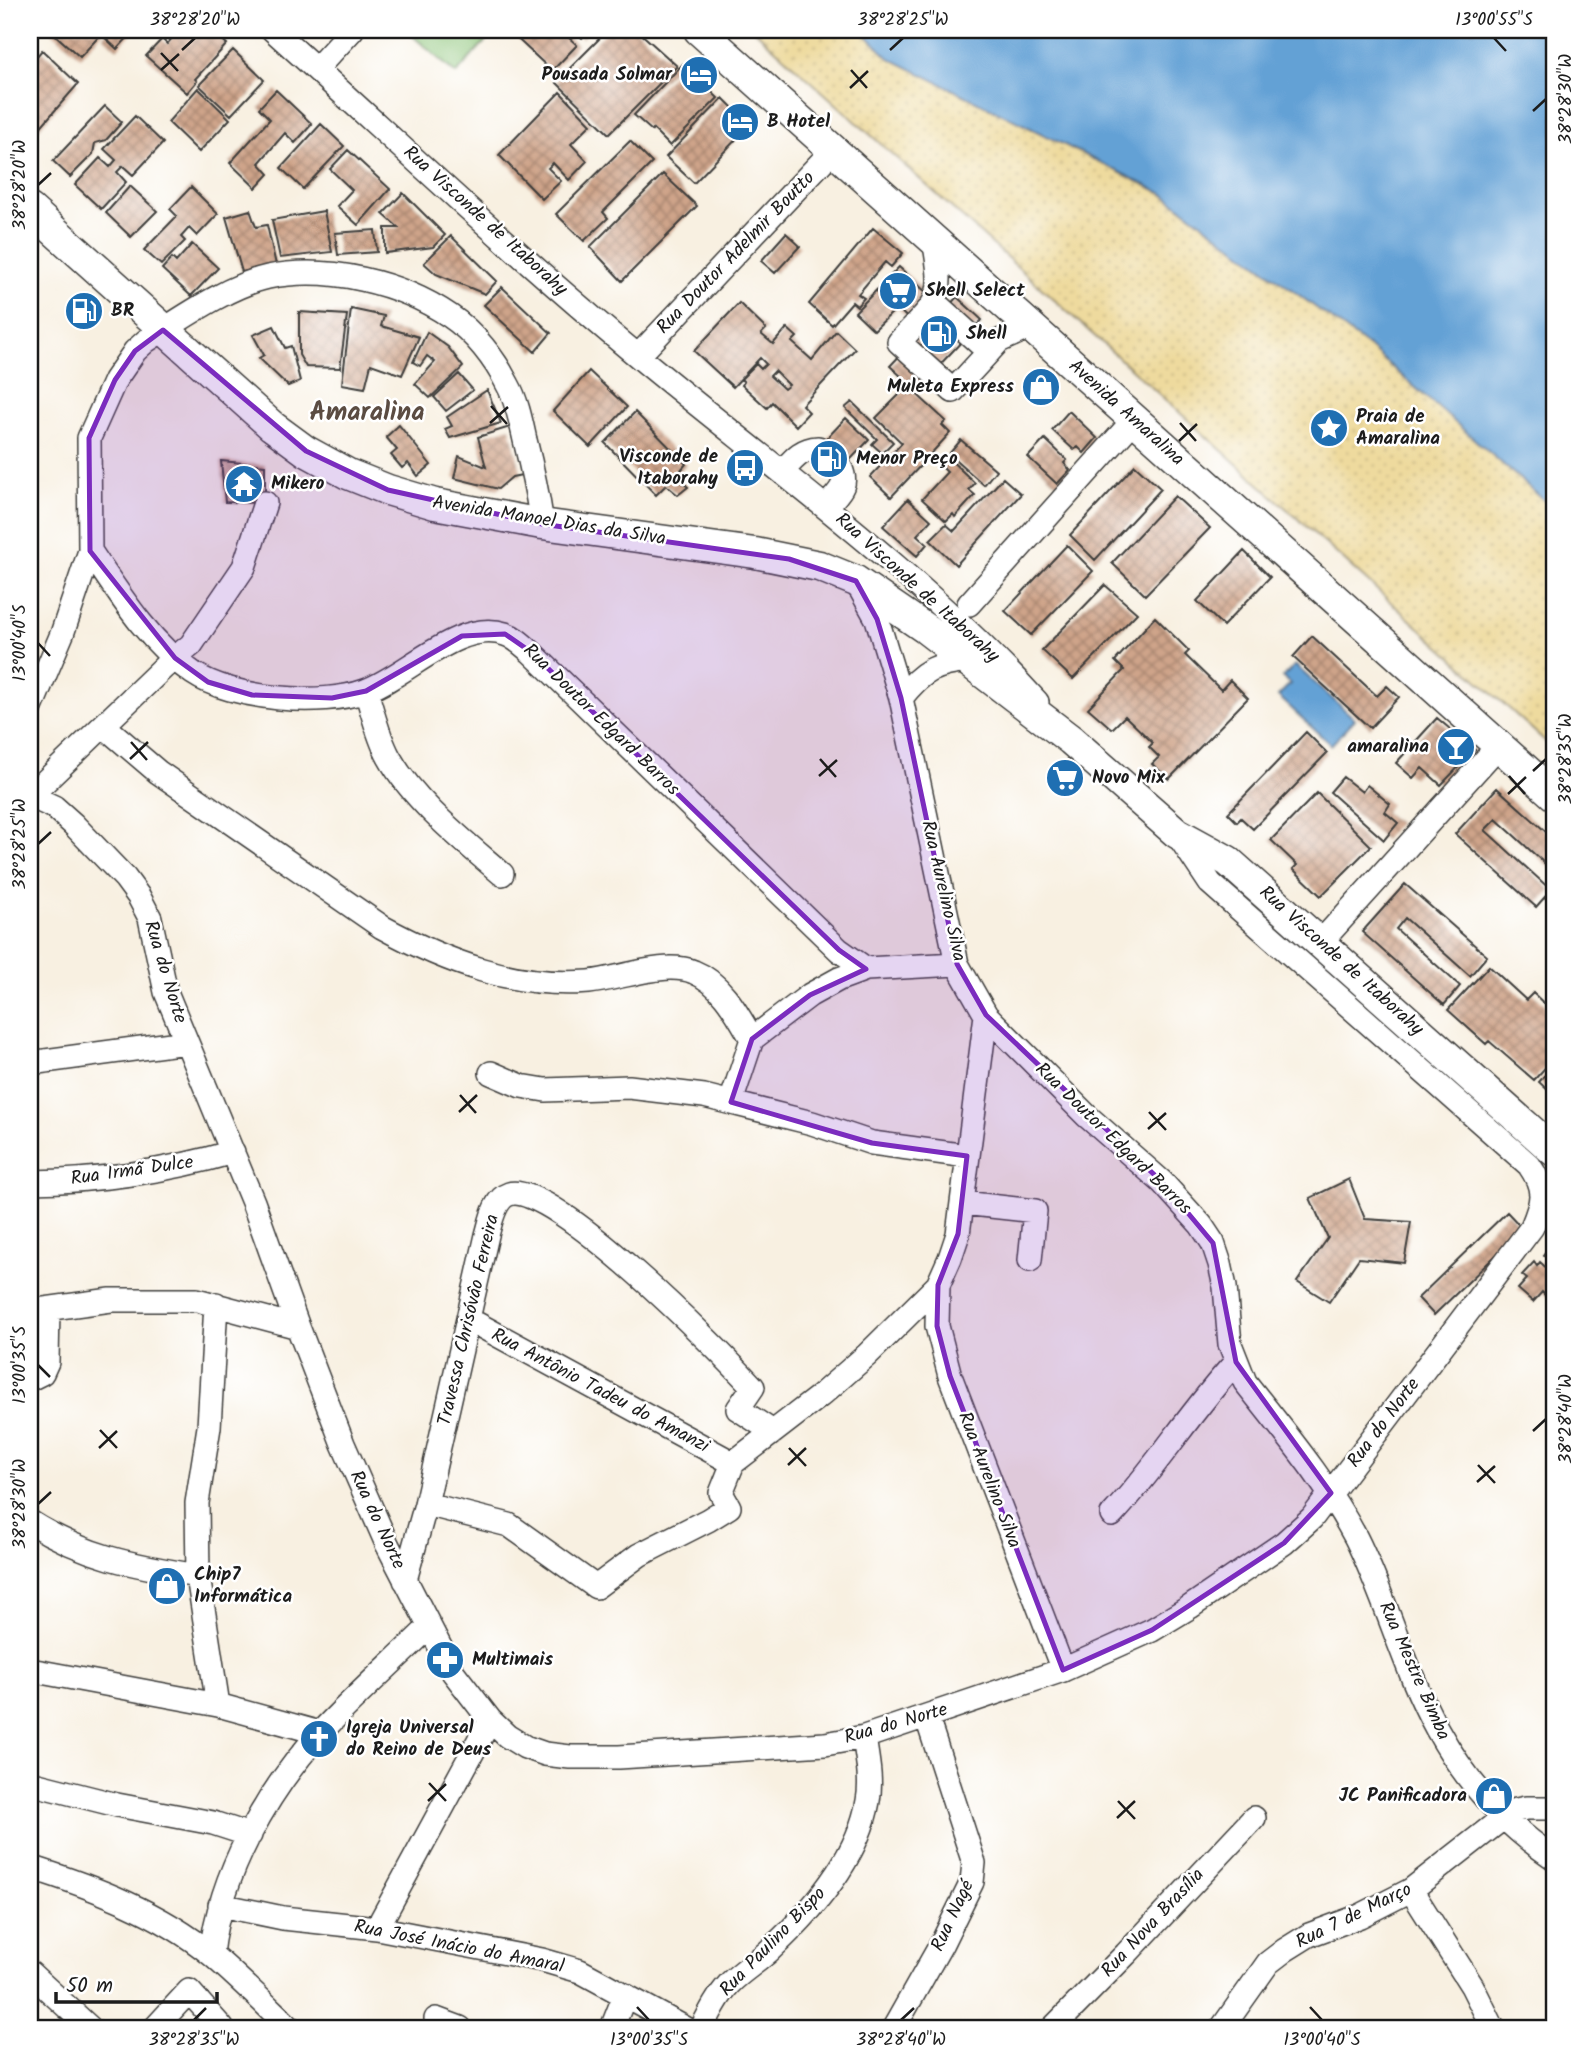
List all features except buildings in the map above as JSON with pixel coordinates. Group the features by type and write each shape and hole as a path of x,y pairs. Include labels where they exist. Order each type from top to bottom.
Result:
{"main road":[{"name":"Avenida Amaralina","path":"699,30 1554,795"},
{"name":"Avenida Manoel Dias da Silva","path":"30,209 272,426 306,451 348,474 435,504 542,524 755,552 819,566 856,581 970,661 1072,740"},
{"name":"Rua Visconde de Itaborahy","path":"1072,740 1177,833 1228,861 1554,1151"}],"street":[{"name":"Rua Visconde de Itaborahy","path":"273,30 568,297 856,530 956,618 997,658 1072,740"},
{"path":"316,69 352,30"},
{"name":"Rua Doutor Adelmir Boutto","path":"638,356 834,149"},
{"path":"934,239 940,289 935,303 898,342 953,391 999,341 1030,327"},
{"path":"30,710 62,634 90,551 89,438 100,410 125,364 146,341 163,330 234,290 266,278 303,273 366,281 423,300 452,317 473,336 510,387 519,414 542,524"},
{"path":"935,303 989,352"},
{"path":"969,604 1134,420"},
{"path":"782,472 800,452 818,448"},
{"path":"826,507 844,485 841,469"},
{"path":"30,796 191,645 243,567 265,503"},
{"name":"Rua Doutor Edgard Barros","path":"90,551 140,621 175,658 208,682 253,695 332,698 366,691 446,645 477,631 506,634 518,641 839,950 866,969"},
{"name":"Rua Aurelino Silva","path":"733,1463 820,1396 867,1355 937,1286 958,1234 986,1016 957,964 901,698 877,619 856,581"},
{"path":"901,698 927,671 939,666 970,661"},
{"path":"366,691 381,738 398,771 456,834 502,874"},
{"path":"104,726 158,772 382,927 419,947 468,967 542,983 589,982 659,970 693,971 721,992 735,1009 752,1039"},
{"path":"1320,943 1499,745"},
{"name":"Rua do Norte","path":"30,796 54,807 73,824 125,878 150,918 166,992 270,1245 298,1328 343,1444 387,1544 453,1672 490,1720 507,1736 525,1747 545,1754 570,1757 619,1757 825,1744 864,1737 1063,1670 1152,1630 1190,1608 1284,1543 1312,1518 1532,1227 1542,1195 1539,1179 1529,1165 1210,883 1177,833"},
{"path":"731,1102 752,1039 810,995 839,979 866,969 957,964"},
{"name":"Rua Doutor Edgard Barros","path":"986,1016 1087,1116 1162,1182 1201,1225 1213,1243 1220,1264 1225,1287 1230,1344 1245,1382 1331,1493"},
{"path":"30,1063 187,1042"},
{"path":"491,1073 521,1086 545,1090 629,1087 665,1090 731,1102 812,1123 872,1143 967,1156"},
{"name":"Rua Irmã Dulce","path":"30,1182 85,1179 157,1169 204,1161 233,1152"},
{"name":"Travessa Chrisóvâo Ferreira","path":"405,1580 426,1504 487,1235 495,1208 505,1195 513,1193 542,1201 565,1215 653,1290 753,1387 738,1409 773,1432"},
{"path":"962,1203 1035,1211 1030,1260"},
{"name":"Rua Aurelino Silva","path":"937,1286 937,1326 950,1376 1063,1670"},
{"path":"30,1379 42,1373 47,1362 39,1310 111,1300 197,1300 298,1328"},
{"path":"216,1304 209,1427 197,1503 198,1576 218,1705"},
{"name":"Rua Antônio Tadeu do Amanzi","path":"468,1319 733,1463"},
{"path":"1112,1515 1139,1486 1191,1414 1236,1362"},
{"path":"426,1504 509,1525 596,1587 639,1555 729,1507 721,1493 733,1463"},
{"name":"Rua Mestre Bimba","path":"1331,1493 1372,1574 1437,1730 1468,1777 1502,1817 1522,1836 1554,1858"},
{"path":"30,1522 73,1546 111,1560 198,1576"},
{"path":"211,1954 214,1927 230,1873 275,1794 320,1733 429,1627"},
{"path":"30,1670 218,1705 320,1733"},
{"name":"Rua Nagé","path":"894,2028 942,1944 972,1882 974,1863 927,1717"},
{"path":"377,1928 490,1720"},
{"name":"Rua Paulino Bispo","path":"702,2028 719,1996 806,1913 821,1896 851,1851 863,1824 869,1800 864,1737"},
{"path":"30,1783 117,1805 213,1823 250,1835"},
{"path":"1502,1817 1512,1811 1526,1808 1554,1808"},
{"name":"Rua 7 de Março","path":"1222,2028 1268,1963 1285,1950 1309,1935 1360,1916 1411,1890 1476,1841 1502,1817"},
{"name":"Rua Nova Brasília","path":"1052,2028 1254,1818"},
{"path":"30,1867 121,1900 168,1926 211,1954 290,2028"},
{"path":"30,1888 59,1876"},
{"path":"1411,1890 1472,1986 1493,2028"},
{"name":"Rua José Inácio do Amaral","path":"220,1905 283,1918 377,1928 541,1960 580,1971 685,2028"},
{"path":"30,1973 90,2028"},
{"path":"155,2028 189,1991 222,2028"},
{"path":"612,2028 625,1995"},
{"path":"436,2019 460,2028"}],"highlighted area":[{"path":"163,330 306,451 388,490 542,524 789,559 856,581 877,619 901,698 957,964 986,1015 1162,1182 1213,1243 1236,1362 1331,1493 1284,1543 1152,1630 1063,1670 950,1376 937,1326 938,1285 958,1234 967,1156 872,1143 731,1102 752,1039 810,995 866,969 839,950 531,652 505,634 462,636 366,691 332,698 252,695 208,682 175,658 90,551 89,438 115,380 135,351"}],"green space":[{"path":"406,30 485,30 491,35 456,74"}],"sand":[{"name":"Praia de Amaralina","path":"754,30 861,30 889,58 1161,193 1369,347 1554,509 1554,749"}],"water":[{"path":"861,30 1554,30 1554,509 1369,347 1162,193 889,58"},
{"path":"1295,665 1355,719 1331,745 1278,696 1290,684 1283,677"}],"place":[{"name":"Pousada Solmar","path":"699,75"},
{"name":"B Hotel","path":"740,122"},
{"name":"Shell Select","path":"898,291"},
{"name":"BR","path":"84,311"},
{"name":"Shell","path":"939,334"},
{"name":"Muleta Express","path":"1041,387"},
{"name":"Praia de Amaralina","path":"1329,428"},
{"name":"Menor Preço","path":"829,459"},
{"name":"Visconde de Itaborahy","path":"745,468"},
{"name":"Mikero","path":"244,484"},
{"name":"amaralina","path":"1456,747"},
{"name":"Novo Mix","path":"1065,778"},
{"name":"Chip7 Informática","path":"167,1586"},
{"name":"Multimais","path":"445,1660"},
{"name":"Igreja Universal do Reino de Deus","path":"319,1739"},
{"name":"JC Panificadora","path":"1494,1796"}],"district":[{"name":"Amaralina","path":"367,413"}]}
